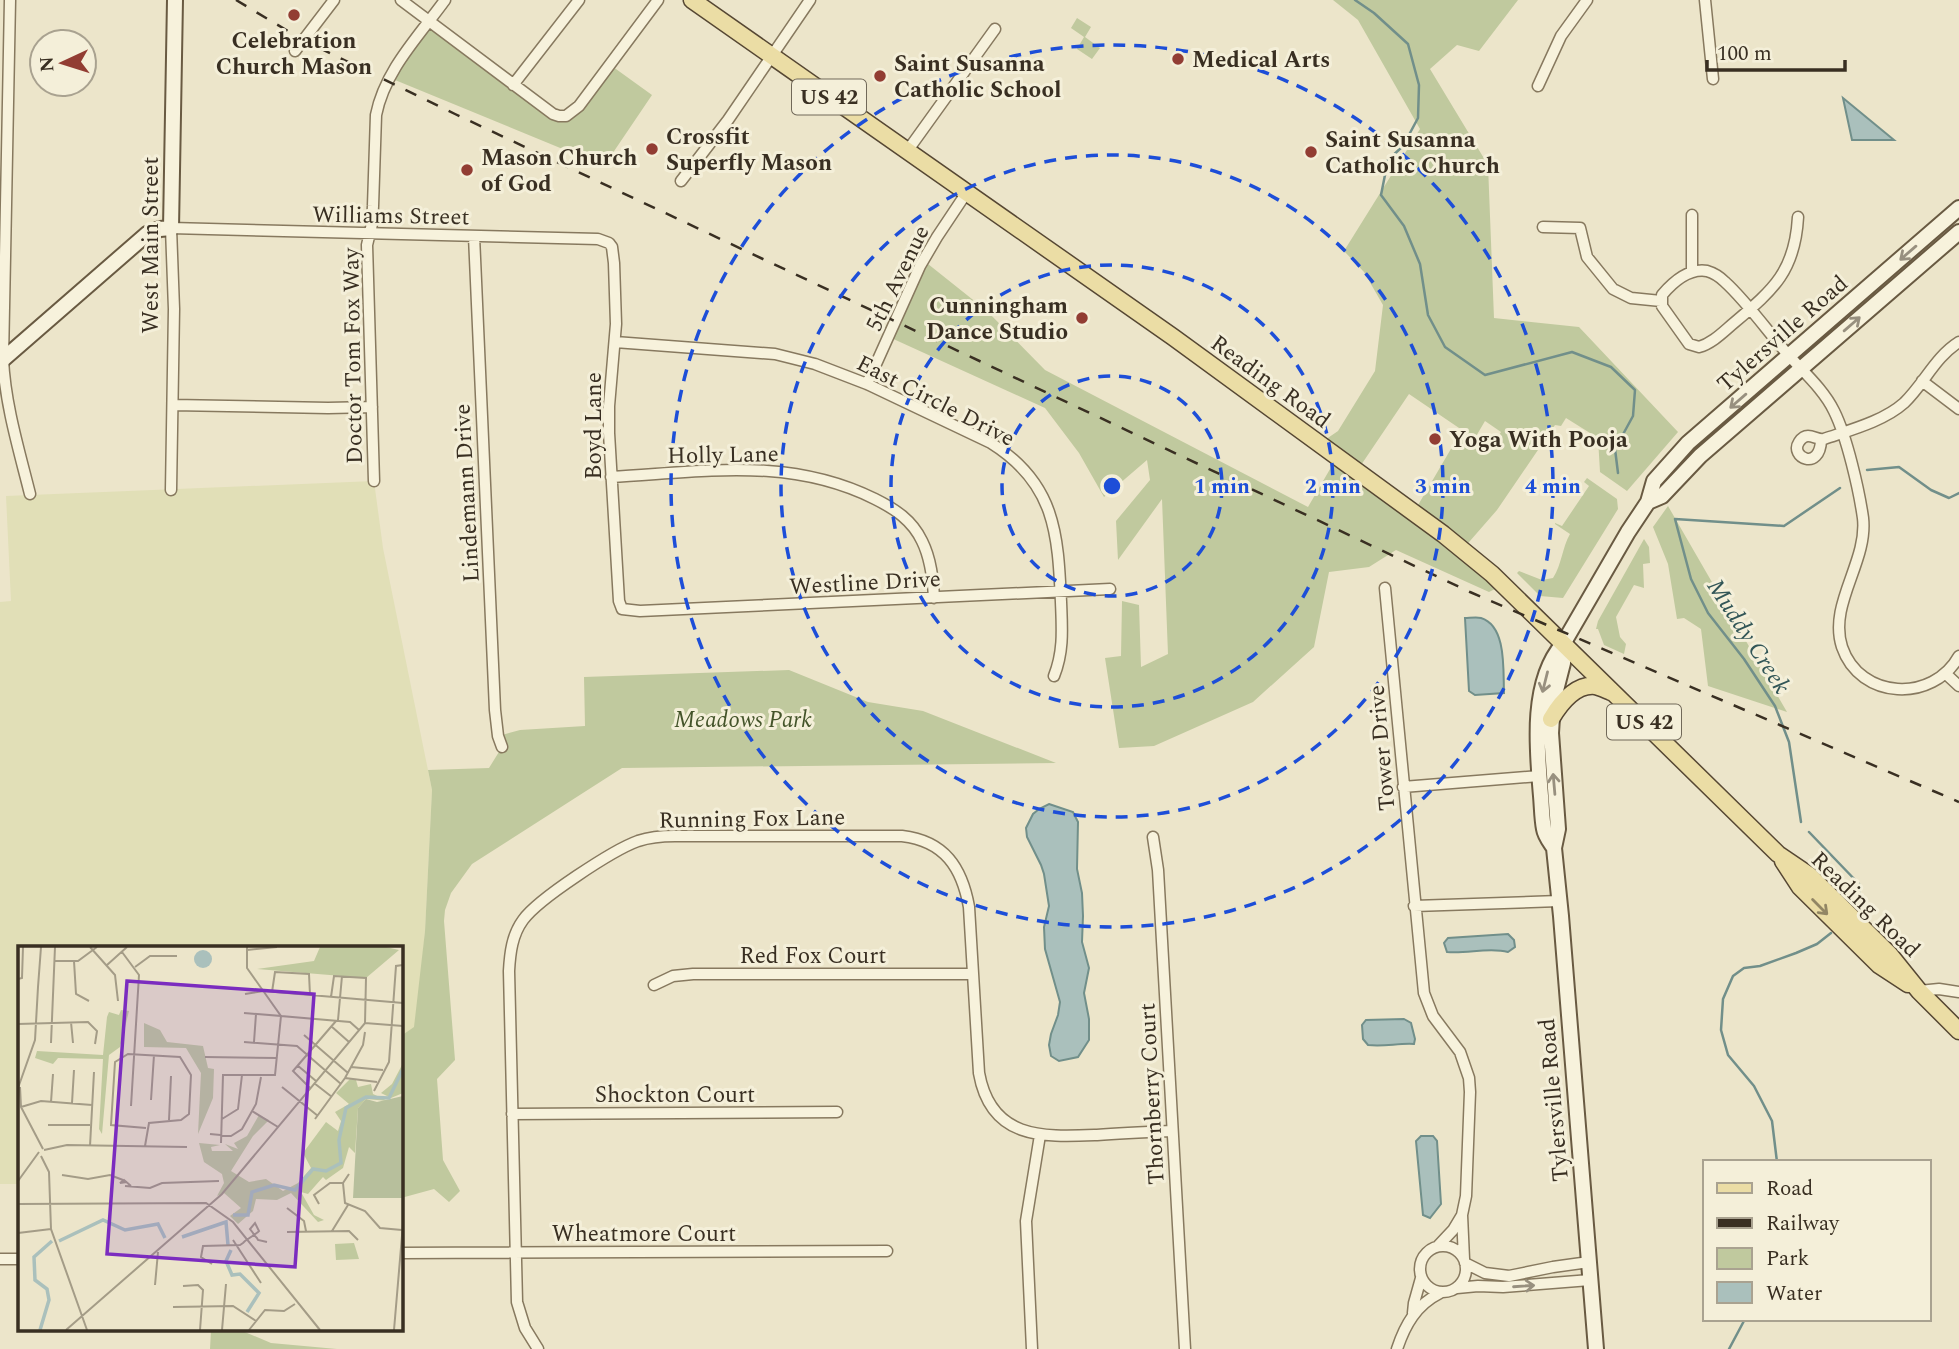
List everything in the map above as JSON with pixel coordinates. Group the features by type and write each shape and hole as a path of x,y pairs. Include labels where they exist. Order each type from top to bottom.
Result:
{"main road":[{"name":"West Main Street","path":"171,228 175,0"},
{"name":"Reading Road","path":"692,0 1173,337 1443,534 1492,574 1778,854 1809,875 1891,955 1919,991 1959,1031"},
{"name":"Tylersville Road","path":"1553,848 1544,831 1539,776 1538,724 1548,667 1648,502 1654,481 1688,443 1959,208"},
{"path":"1,360 147,234 171,228"},
{"name":"Tylersville Road","path":"1648,502 1662,496 1700,456 1959,232"},
{"name":"Tylersville Road","path":"1563,644 1563,663 1551,719 1558,829 1553,848 1596,1349"},
{"path":"1551,719 1561,703 1582,688 1594,686 1614,692"}],"street":[{"path":"10,0 5,29 1,360 30,494"},
{"path":"295,51 334,0"},
{"path":"401,0 513,85 553,114 562,117 579,106 658,0"},
{"name":"Doctor Tom Fox Way","path":"374,481 367,245 372,224 376,115 379,100 391,73 445,0"},
{"path":"513,85 579,0"},
{"path":"681,181 728,120 810,0"},
{"path":"1538,86 1561,36 1587,0"},
{"path":"1705,0 1713,79"},
{"path":"908,150 995,29"},
{"name":"5th Avenue","path":"867,384 923,260 967,192"},
{"path":"1692,215 1692,272"},
{"path":"1798,217 1795,245 1788,265 1772,288 1749,309 1710,342 1696,347 1689,344 1663,310 1662,295 1684,276 1705,271 1718,276 1729,286 1749,309 1790,356 1832,407 1842,433 1863,519 1863,533 1840,619 1839,633 1847,659 1856,670 1866,679 1885,687 1898,690 1919,688 1937,680 1959,656"},
{"path":"1543,227 1580,228 1587,257 1613,289 1631,298 1661,301"},
{"name":"Williams Street","path":"171,228 590,238 609,243"},
{"name":"West Main Street","path":"171,228 174,309 171,490"},
{"name":"Lindemann Drive","path":"474,236 495,710 502,747"},
{"name":"Boyd Lane","path":"609,243 614,262 615,342 609,406 611,477 619,601 622,609"},
{"name":"East Circle Drive","path":"615,342 775,354 815,364 867,384 991,443 1013,459 1028,473 1046,502 1053,522 1061,593 1062,650 1054,676"},
{"path":"1821,440 1894,412 1909,398 1938,360 1959,342"},
{"path":"1922,381 1959,409"},
{"path":"173,404 372,407"},
{"name":"Holly Lane","path":"611,477 754,469 810,475 859,491 898,512 916,531 931,566 934,598"},
{"name":"Tower Drive","path":"1385,588 1424,993 1433,1016 1460,1052 1469,1078 1466,1184 1462,1215 1465,1261"},
{"name":"Westline Drive","path":"622,609 640,611 1111,589"},
{"path":"1945,673 1959,687"},
{"path":"1404,787 1539,776"},
{"name":"Running Fox Lane","path":"538,1349 525,1328 517,1302 509,971 512,944 523,920 542,901 588,870 641,840 683,835 902,836 928,843 954,864 966,887 979,1073 991,1106 1012,1125 1024,1132 1040,1135 1172,1131"},
{"name":"Thornberry Court","path":"1153,837 1158,870 1185,1349"},
{"path":"1415,911 1559,901"},
{"name":"Red Fox Court","path":"654,985 673,976 693,974 973,974"},
{"path":"1919,991 1939,989 1959,992"},
{"name":"Shockton Court","path":"512,1114 837,1112"},
{"path":"1032,1349 1026,1221 1040,1135"},
{"path":"1438,1246 1462,1215"},
{"path":"1397,1349 1413,1313 1421,1278 1422,1258 1432,1248 1453,1248 1465,1261 1485,1273 1509,1276 1589,1262"},
{"name":"Wheatmore Court","path":"402,1253 887,1251"},
{"path":"0,1259 18,1259"},
{"path":"1413,1313 1430,1298 1457,1288 1465,1277 1465,1261"},
{"path":"1421,1278 1428,1288 1440,1293"},
{"path":"1457,1288 1515,1287 1590,1280"}],"shaded area":[{"path":"374,481 383,548 432,790 425,931 402,1175 402,946 18,946 18,1184 0,1184 0,602 11,601 6,496"}],"green space":[{"path":"1333,0 1518,0 1479,51 1457,45 1430,69 1488,165 1494,318 1579,327 1678,432 1627,491 1600,472 1598,438 1566,418 1561,426 1555,425 1497,510 1463,549 1503,585 1489,592 1396,550 1369,567 1329,572 1314,647 1253,702 1154,746 1119,748 1105,658 1121,656 1122,601 1139,605 1141,667 1168,654 1162,499 1118,560 1116,521 1150,480 1147,460 1104,497 1079,453 1045,408 889,337 923,260 987,311 1045,370 1308,507 1337,457 1319,444 1338,431 1375,371 1383,305 1364,272 1344,251 1420,129 1358,20","holes":["1409,394 1462,430 1414,512 1357,471","1485,421 1501,432 1490,449 1475,438"]},
{"path":"1077,18 1091,27 1085,37 1100,48 1092,59 1077,49 1084,37 1071,28"},
{"path":"429,22 553,114 566,116 609,64 652,95 604,166 395,80 392,73"},
{"path":"1587,478 1617,499 1618,509 1563,598 1540,596 1517,573 1519,571 1542,580 1553,578 1570,534 1555,523 1562,526 1589,486 1584,482"},
{"path":"1668,506 1787,712 1708,686 1701,629 1684,618 1677,619 1668,564 1653,527"},
{"path":"1644,539 1649,547 1650,563 1643,564 1644,588 1634,585 1616,617 1620,637 1626,644 1624,654 1604,645 1596,629"},
{"name":"Meadows Park","path":"789,670 868,702 923,711 1056,763 622,768 472,864 451,893 445,910 455,1060 437,1079 443,1160 460,1191 449,1202 434,1189 402,1198 402,1035 414,1027 425,931 432,790 428,770 489,768 502,747 498,736 520,730 585,726 584,677"},
{"path":"211,1332 245,1332 271,1343 337,1349 210,1349"}],"water":[{"path":"1843,98 1894,140 1852,140"},
{"path":"1465,618 1481,618 1495,630 1502,650 1504,693 1475,695 1469,691"},
{"path":"1049,804 1073,812 1078,822 1077,869 1082,893 1082,942 1089,968 1084,993 1089,1019 1089,1040 1078,1057 1059,1061 1051,1056 1049,1045 1060,1002 1045,949 1044,927 1049,906 1044,874 1027,837 1026,828 1033,814"},
{"path":"1508,934 1514,940 1515,947 1508,952 1447,952 1444,943 1448,938"},
{"path":"1404,1019 1411,1023 1414,1044 1368,1045 1363,1039 1362,1025 1366,1020"},
{"path":"1421,1136 1433,1136 1437,1141 1441,1204 1430,1218 1423,1215 1416,1141"}],"waterway":[{"name":"Muddy Creek","path":"1355,0 1374,13 1408,44 1419,85 1418,118 1403,146 1388,160 1381,195 1404,226 1420,264 1428,315 1445,347 1485,375 1572,352 1611,367 1635,390 1633,416 1615,449 1618,473"},
{"name":"Muddy Creek","path":"1867,470 1899,467 1931,490 1949,498 1959,493"},
{"name":"Muddy Creek","path":"1801,822 1789,742 1775,706 1744,659 1708,613 1691,579 1675,519 1784,526 1840,488"},
{"name":"Muddy Creek","path":"1809,832 1860,885 1858,902"},
{"name":"Muddy Creek","path":"1777,1160 1772,1121 1754,1086 1728,1055 1721,1030 1723,999 1733,976 1744,968 1760,966 1796,953 1817,944 1831,933"},
{"name":"Muddy Creek","path":"1729,1349 1744,1321"}],"railway":[{"path":"236,0 303,40 455,114 1470,592 1959,802"}],"place":[{"name":"Celebration Church Mason","path":"294,15"},
{"name":"Medical Arts","path":"1178,59"},
{"name":"Saint Susanna Catholic School","path":"880,76"},
{"name":"Crossfit Superfly Mason","path":"652,149"},
{"name":"Saint Susanna Catholic Church","path":"1311,152"},
{"name":"Mason Church of God","path":"467,170"},
{"name":"Cunningham Dance Studio","path":"1082,318"},
{"name":"Yoga With Pooja","path":"1435,439"}]}
